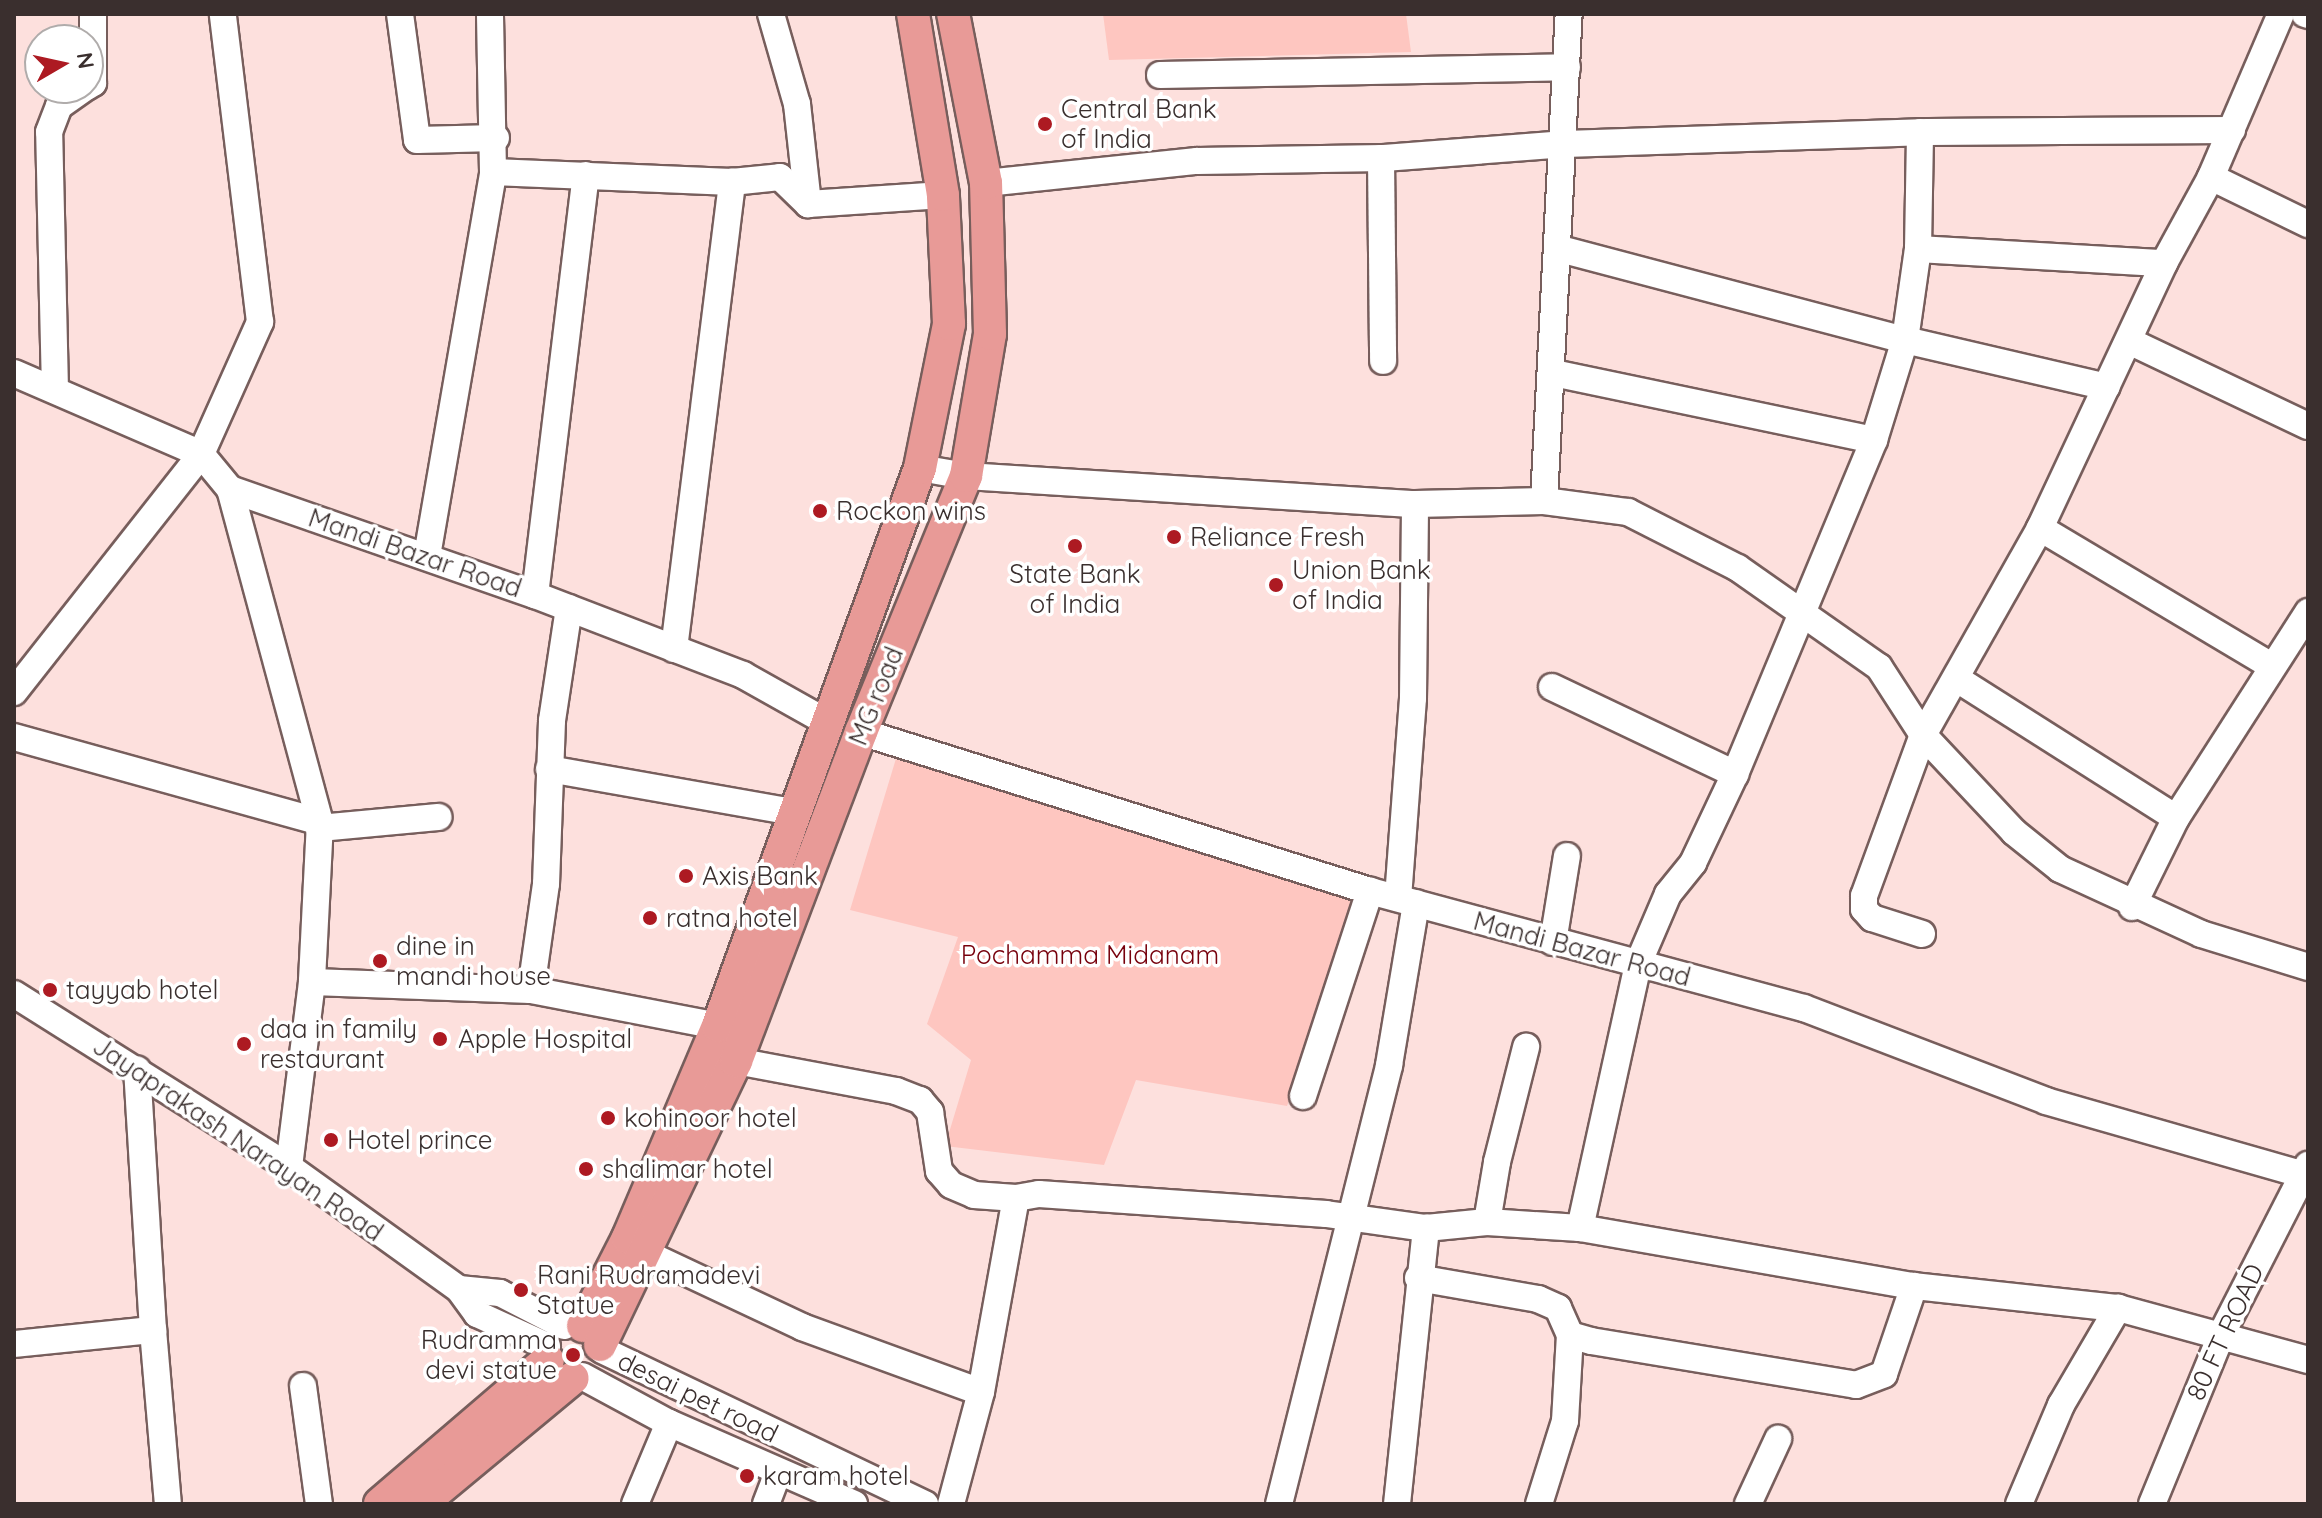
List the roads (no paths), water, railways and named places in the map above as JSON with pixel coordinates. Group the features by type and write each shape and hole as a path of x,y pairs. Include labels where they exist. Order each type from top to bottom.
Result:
{"main road":[{"name":"MG road","path":"575,1351 628,1238 718,1026 825,721 920,468 949,324 943,195 913,14"},
{"name":"MG road","path":"575,1351 645,1253 736,1061 861,732 966,476 990,334 986,183 953,14"},
{"path":"380,1504 575,1351"},
{"path":"421,1504 575,1351"}],"street":[{"path":"14,692 201,454 260,322 223,14"},
{"path":"400,14 417,140 496,138"},
{"path":"427,556 493,172 496,138 490,14"},
{"path":"771,14 797,104 808,204"},
{"path":"1544,501 1560,249 1569,14"},
{"path":"1922,934 1872,918 1864,909 1864,896 1923,735 2040,528 2164,263 2211,177 2281,14"},
{"path":"1160,75 1567,67"},
{"path":"55,390 49,132 62,104"},
{"path":"986,183 1197,161 1381,158 1565,144 1920,132 2232,130"},
{"path":"1580,1228 1638,964 1668,894 1704,842 1735,774 1800,611 1874,440 1905,340 1918,249 1920,132"},
{"path":"1381,158 1383,361"},
{"path":"493,172 732,182 780,177 808,204 943,195"},
{"path":"535,595 586,175"},
{"path":"2211,177 2308,224"},
{"path":"674,649 732,182"},
{"path":"1560,249 1905,340 2107,387"},
{"path":"1918,249 2164,263"},
{"path":"2129,341 2308,426"},
{"path":"14,373 201,454 230,489 320,825 312,982 289,1167"},
{"path":"1553,373 1874,440"},
{"path":"920,468 966,476 1415,504 1544,501 1628,512 1738,568 1879,667 1923,735 2014,832 2048,860 2132,907 2308,967"},
{"name":"Mandi Bazar Road","path":"230,489 535,595 743,675 825,721"},
{"path":"1279,1504 1354,1221 1389,1065 1407,901 1415,504"},
{"path":"2040,528 2270,665"},
{"path":"531,990 546,884 549,769 569,608"},
{"path":"2132,907 2176,818 2270,665 2308,612"},
{"path":"1957,679 2176,818"},
{"path":"1552,687 1735,774"},
{"name":"Mandi Bazar Road","path":"861,732 1370,891 1804,1008 2046,1101 2304,1170"},
{"path":"14,737 320,825 438,817"},
{"path":"549,769 794,812"},
{"path":"1553,942 1567,856"},
{"path":"1303,1096 1370,891"},
{"path":"312,982 531,990 718,1026"},
{"name":"Jayaprakash Narayan Road","path":"14,994 289,1167 459,1289 477,1314 575,1351"},
{"path":"1487,1222 1526,1047"},
{"path":"736,1061 896,1091 920,1100 930,1112 939,1171 951,1185 974,1195 1016,1198 1055,1195 1426,1228 1487,1222 1580,1228 1914,1286 2118,1308 2222,1333 2308,1360"},
{"path":"137,1069 153,1330 168,1504"},
{"name":"80 FT ROAD","path":"2161,1502 2222,1333 2304,1170"},
{"path":"951,1504 981,1392 1016,1198"},
{"path":"1397,1504 1418,1278 1426,1228"},
{"path":"645,1253 802,1327 981,1392"},
{"path":"1418,1278 1538,1299 1558,1308 1570,1335 1565,1421 1539,1504"},
{"path":"1570,1335 1870,1384 1884,1374 1914,1286"},
{"path":"2019,1504 2061,1405 2118,1308"},
{"path":"14,1344 153,1330"},
{"name":"desai pet road","path":"575,1351 669,1423 854,1504"},
{"name":"desai pet road","path":"575,1351 925,1504"},
{"path":"303,1386 319,1504"},
{"path":"635,1504 669,1423"},
{"path":"1748,1504 1778,1439"},
{"path":"766,1504 778,1472"}],"place":[{"name":"Central Bank of India","path":"1045,124"},
{"name":"Rockon wins","path":"820,511"},
{"name":"Reliance Fresh","path":"1174,537"},
{"name":"State Bank of India","path":"1075,546"},
{"name":"Union Bank of India","path":"1276,585"},
{"name":"Axis Bank","path":"686,876"},
{"name":"ratna hotel","path":"650,918"},
{"name":"dine in mandi house","path":"380,961"},
{"name":"tayyab hotel","path":"50,990"},
{"name":"Apple Hospital","path":"440,1039"},
{"name":"daa in family restaurant","path":"244,1044"},
{"name":"kohinoor hotel","path":"608,1118"},
{"name":"Hotel prince","path":"331,1140"},
{"name":"shalimar hotel","path":"586,1169"},
{"name":"Rani Rudramadevi Statue","path":"521,1290"},
{"name":"Rudramma devi statue","path":"573,1355"},
{"name":"karam hotel","path":"747,1476"}],"park label":[{"name":"Pochamma Midanam","path":"1090,955"}]}
